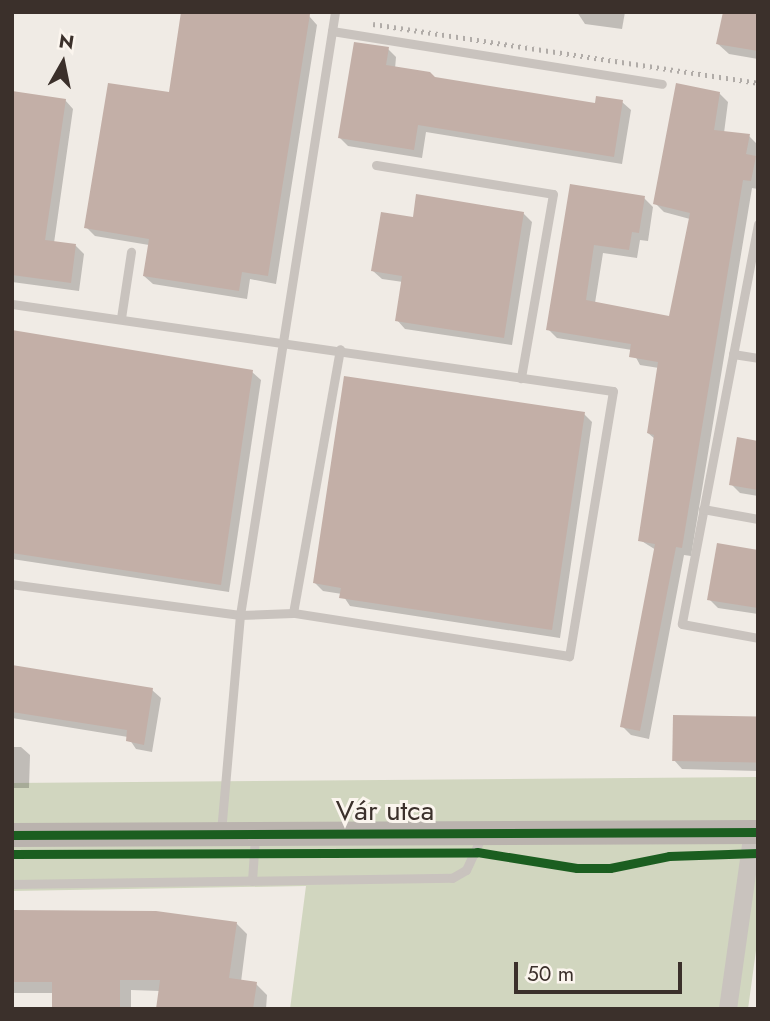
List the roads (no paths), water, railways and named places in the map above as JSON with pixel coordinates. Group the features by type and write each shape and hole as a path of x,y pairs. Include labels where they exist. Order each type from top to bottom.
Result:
{"main road":[{"name":"Vár utca","path":"12,835 755,832"}],"street":[{"path":"728,1009 755,832"}],"lane":[{"path":"221,834 240,615 335,12"},
{"path":"332,31 662,84"},
{"path":"376,165 553,194 521,378"},
{"path":"758,224 682,624 758,638"},
{"path":"121,318 131,252"},
{"path":"12,304 284,340 612,391 569,656 293,613 240,615 12,584"},
{"path":"293,613 340,349"},
{"path":"733,354 758,358"},
{"path":"704,509 758,519"},
{"path":"12,884 452,878 466,870 483,833"},
{"path":"252,881 255,834"}],"railway":[{"path":"373,24 758,83"}]}
